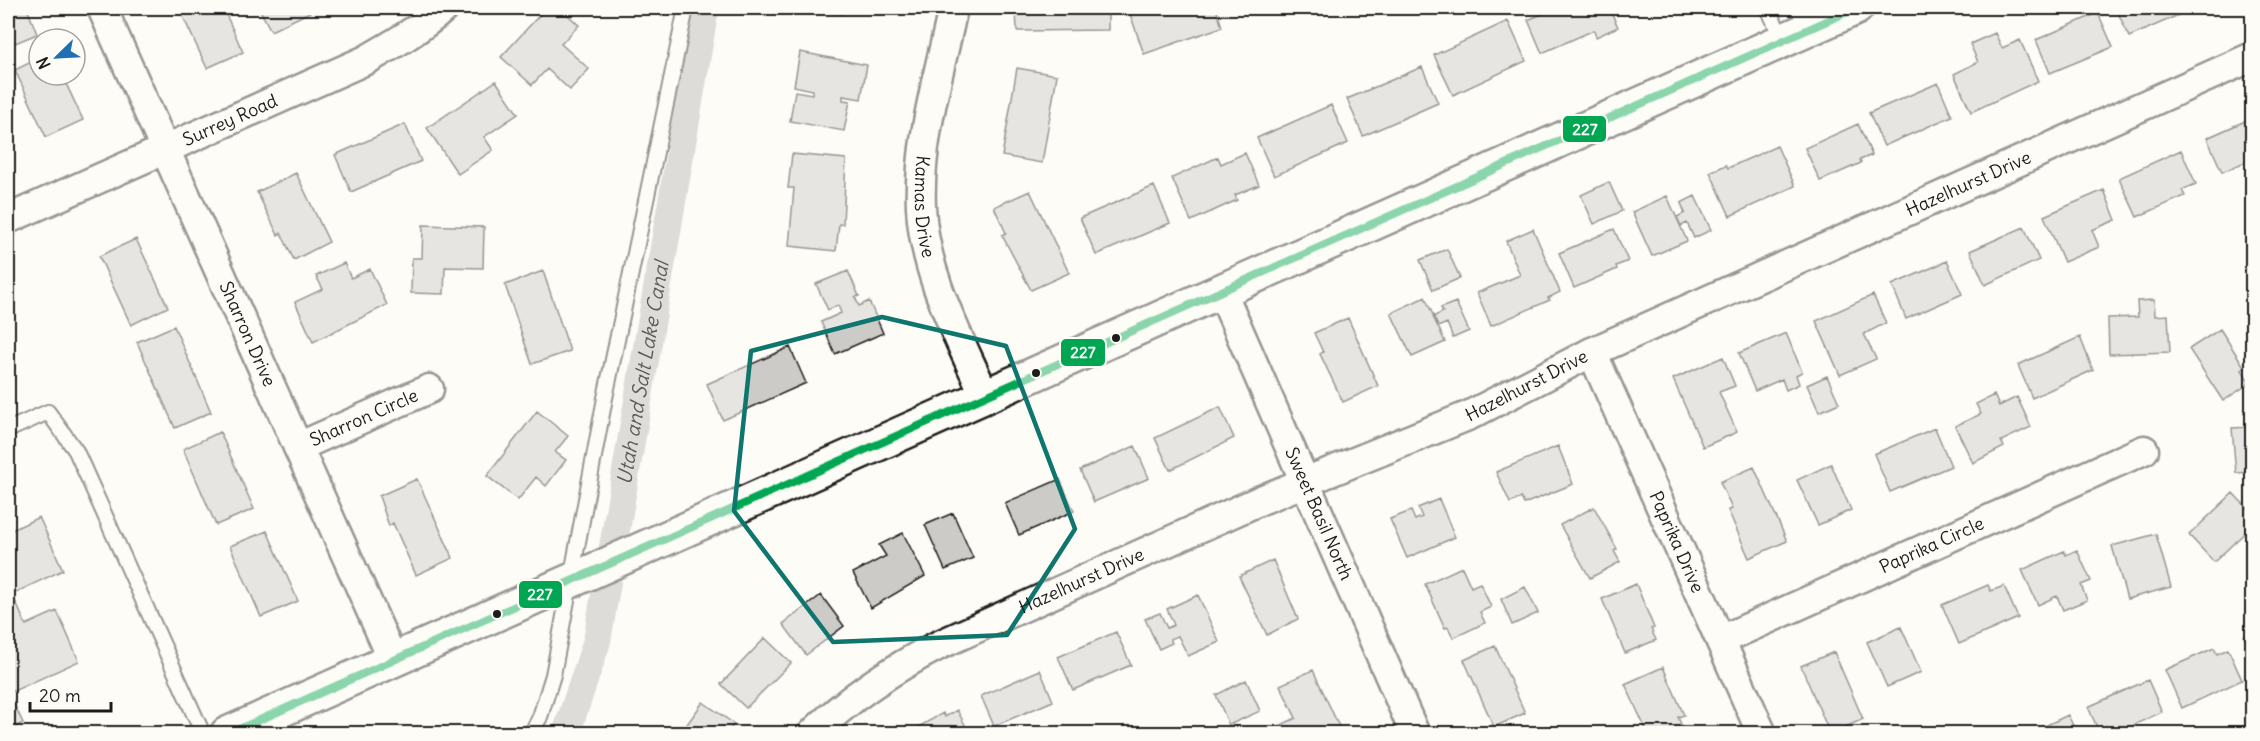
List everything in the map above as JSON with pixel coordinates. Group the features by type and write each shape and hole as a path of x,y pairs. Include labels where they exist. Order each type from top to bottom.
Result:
{"main road":[{"path":"227,734 1222,292 1796,26 1856,8"}],"street":[{"name":"Sharron Drive","path":"102,8 393,660"},
{"name":"Surrey Road","path":"8,219 366,60 406,37 444,8"},
{"name":"Kamas Drive","path":"953,8 927,132 921,208 933,273 986,398"},
{"name":"Hazelhurst Drive","path":"812,734 862,690 899,666 939,645 1304,483 1470,415 1592,352 2253,57"},
{"name":"Sweet Basil North","path":"1222,292 1415,734"},
{"name":"Paprika Drive","path":"1592,352 1762,734"},
{"name":"Sharron Circle","path":"298,447 429,389"},
{"name":"Paprika Circle","path":"1721,640 2144,450"}],"lane":[{"path":"531,734 540,717 553,675 686,8"},
{"path":"1768,8 1796,26"},
{"path":"8,430 48,412 76,452 203,734"}],"highlighted area":[{"path":"882,317 1006,346 1075,529 1007,635 833,642 734,511 751,351"}],"building":[{"path":"8,8 27,8 34,27 27,27 27,38 8,46"},
{"path":"179,8 223,8 243,52 207,68"},
{"path":"259,8 318,8 271,31"},
{"path":"546,8 560,8 579,25 561,44 589,69 570,90 547,69 532,85 501,57"},
{"path":"807,8 843,8 842,14"},
{"path":"1016,8 1108,8 1108,30 1017,31"},
{"path":"1128,8 1216,8 1222,27 1144,54"},
{"path":"1556,8 1609,8 1618,27 1596,37 1594,30 1542,53 1528,20"},
{"path":"2116,8 2192,8 2192,9 2129,37"},
{"path":"2098,13 2113,47 2050,73 2036,40"},
{"path":"1508,21 1526,61 1453,95 1434,55"},
{"path":"1995,33 2002,48 2020,40 2038,81 1971,112 1954,74 1978,62 1970,44"},
{"path":"800,52 867,65 861,99 843,96 843,100 850,101 844,131 790,121 795,91 812,94 813,90 794,86"},
{"path":"27,64 27,87 68,87 83,120 46,137 15,70"},
{"path":"1422,67 1438,103 1363,136 1347,99"},
{"path":"1017,68 1057,75 1042,163 1002,156"},
{"path":"496,81 518,114 484,137 493,150 458,174 427,128"},
{"path":"1938,83 1952,116 1884,146 1869,113"},
{"path":"1331,105 1348,143 1274,176 1257,138"},
{"path":"2252,118 2252,159 2222,172 2207,138"},
{"path":"405,124 421,161 351,192 335,155"},
{"path":"1858,124 1872,155 1860,160 1861,163 1820,181 1805,148"},
{"path":"1777,146 1795,186 1730,216 1710,172 1726,165 1728,168"},
{"path":"2181,150 2196,184 2182,190 2185,196 2137,217 2119,178"},
{"path":"1245,153 1259,185 1235,195 1237,200 1191,221 1172,178 1218,157 1221,164"},
{"path":"792,154 846,159 843,224 839,224 836,251 789,246 794,188 788,188"},
{"path":"296,173 329,242 294,260 281,233 278,235 257,192"},
{"path":"1609,182 1622,211 1594,224 1581,195"},
{"path":"1154,186 1170,223 1096,255 1080,218"},
{"path":"2104,190 2116,220 2092,230 2099,247 2064,262 2044,216"},
{"path":"1030,191 1069,273 1031,290 1002,235 1006,233 994,207"},
{"path":"1667,196 1687,241 1652,256 1632,212"},
{"path":"1695,196 1711,230 1694,238 1687,223 1681,226 1677,217 1685,213 1681,203"},
{"path":"423,225 484,227 483,268 445,267 444,294 411,293 412,258 422,258"},
{"path":"2024,227 2039,260 1985,285 1970,251"},
{"path":"1533,229 1560,292 1548,298 1550,300 1491,326 1477,293 1520,275 1506,241"},
{"path":"1614,229 1628,261 1616,266 1617,269 1574,288 1559,253"},
{"path":"136,239 168,307 131,325 99,256"},
{"path":"1447,249 1460,278 1433,290 1420,260"},
{"path":"1947,261 1962,294 1906,319 1892,285"},
{"path":"344,263 351,278 370,269 387,305 313,342 295,302 323,289 316,276"},
{"path":"543,271 570,351 532,364 505,285"},
{"path":"848,271 859,296 855,297 859,306 869,301 883,333 835,354 821,322 841,313 838,305 828,310 816,284"},
{"path":"1873,295 1886,323 1864,334 1876,359 1840,375 1816,321"},
{"path":"1425,297 1445,342 1412,357 1391,313"},
{"path":"2154,300 2155,316 2168,315 2170,352 2109,354 2108,318 2138,317 2137,301"},
{"path":"1456,302 1469,331 1453,338 1447,323 1438,327 1433,317 1443,312 1441,308"},
{"path":"1348,318 1378,386 1343,402 1320,354 1323,352 1314,333"},
{"path":"174,326 211,412 175,428 137,342"},
{"path":"2220,329 2245,368 2242,370 2250,383 2223,401 2189,349"},
{"path":"1786,333 1802,372 1796,375 1799,384 1786,390 1782,379 1755,391 1739,353"},
{"path":"2080,337 2093,370 2032,398 2018,365"},
{"path":"790,347 806,383 723,420 707,384"},
{"path":"1723,357 1735,386 1719,392 1737,432 1703,447 1673,379"},
{"path":"1827,376 1839,403 1819,412 1807,385"},
{"path":"1994,395 1999,406 2017,397 2031,427 2001,441 2004,447 1973,463 1955,426 1981,414 1976,404"},
{"path":"1220,407 1234,438 1170,470 1155,438"},
{"path":"537,411 568,436 555,452 566,460 546,486 536,477 518,500 487,476"},
{"path":"2252,427 2252,472 2236,473 2232,428"},
{"path":"1935,428 1951,466 1890,492 1874,454"},
{"path":"220,432 254,509 216,525 183,449"},
{"path":"1135,446 1149,478 1094,502 1080,470"},
{"path":"1558,446 1573,484 1524,504 1521,498 1510,503 1496,472"},
{"path":"1831,464 1851,510 1818,525 1797,480"},
{"path":"1754,467 1787,541 1749,558 1728,510 1732,509 1720,482"},
{"path":"417,479 453,558 416,575 393,523 389,526 379,496"},
{"path":"1060,479 1074,511 1019,535 1005,503"},
{"path":"2233,493 2252,513 2252,526 2214,562 2189,535"},
{"path":"1439,499 1455,537 1407,558 1390,519 1411,511 1415,520 1422,517 1418,508"},
{"path":"1594,507 1617,549 1614,551 1620,562 1590,578 1560,525"},
{"path":"953,513 973,558 945,570 925,525"},
{"path":"39,517 63,570 12,594 26,625 57,611 79,661 9,693 23,723 8,730 8,532"},
{"path":"267,531 298,601 261,617 230,546"},
{"path":"903,533 925,576 871,608 853,573 886,556 879,545"},
{"path":"2156,534 2171,587 2127,599 2112,546"},
{"path":"2077,550 2091,581 2081,585 2087,600 2063,610 2057,596 2038,605 2022,570 2064,551 2066,555"},
{"path":"1273,560 1298,619 1267,635 1239,576"},
{"path":"1462,567 1471,587 1480,583 1491,607 1480,612 1485,623 1453,638 1448,627 1445,628 1425,584"},
{"path":"1636,584 1654,628 1651,629 1656,640 1625,653 1602,599"},
{"path":"1988,585 1991,591 2004,586 2018,618 1959,644 1942,605"},
{"path":"1525,587 1538,613 1512,625 1501,599"},
{"path":"821,595 844,626 806,655 783,624"},
{"path":"1198,595 1219,642 1188,656 1178,636 1170,639 1172,643 1159,649 1145,619 1160,613 1167,628 1174,625 1167,609"},
{"path":"1901,627 1921,672 1887,687 1867,642"},
{"path":"1116,632 1131,665 1073,690 1058,657"},
{"path":"2252,632 2252,657 2244,636"},
{"path":"765,638 791,663 746,708 721,684"},
{"path":"1495,646 1525,713 1494,727 1464,660"},
{"path":"2214,648 2217,654 2228,649 2242,680 2182,708 2165,670"},
{"path":"1834,652 1863,719 1830,734 1801,666"},
{"path":"1663,667 1684,715 1678,717 1683,729 1672,734 1648,734 1625,684"},
{"path":"1040,670 1053,701 994,726 981,696"},
{"path":"1313,670 1341,731 1335,734 1283,734 1279,726 1296,718 1280,685"},
{"path":"1246,680 1260,711 1229,725 1216,695"},
{"path":"2148,680 2162,712 2114,734 2100,734 2088,707"},
{"path":"703,702 734,724 727,734 680,734"},
{"path":"957,710 970,734 906,734 943,713 945,717"},
{"path":"2068,715 2077,734 2028,734"}],"waterway":[{"name":"Utah and Salt Lake Canal","path":"566,734 597,641 705,8"}],"transit line":[{"name":"227","path":"228,734 1856,8"}]}
